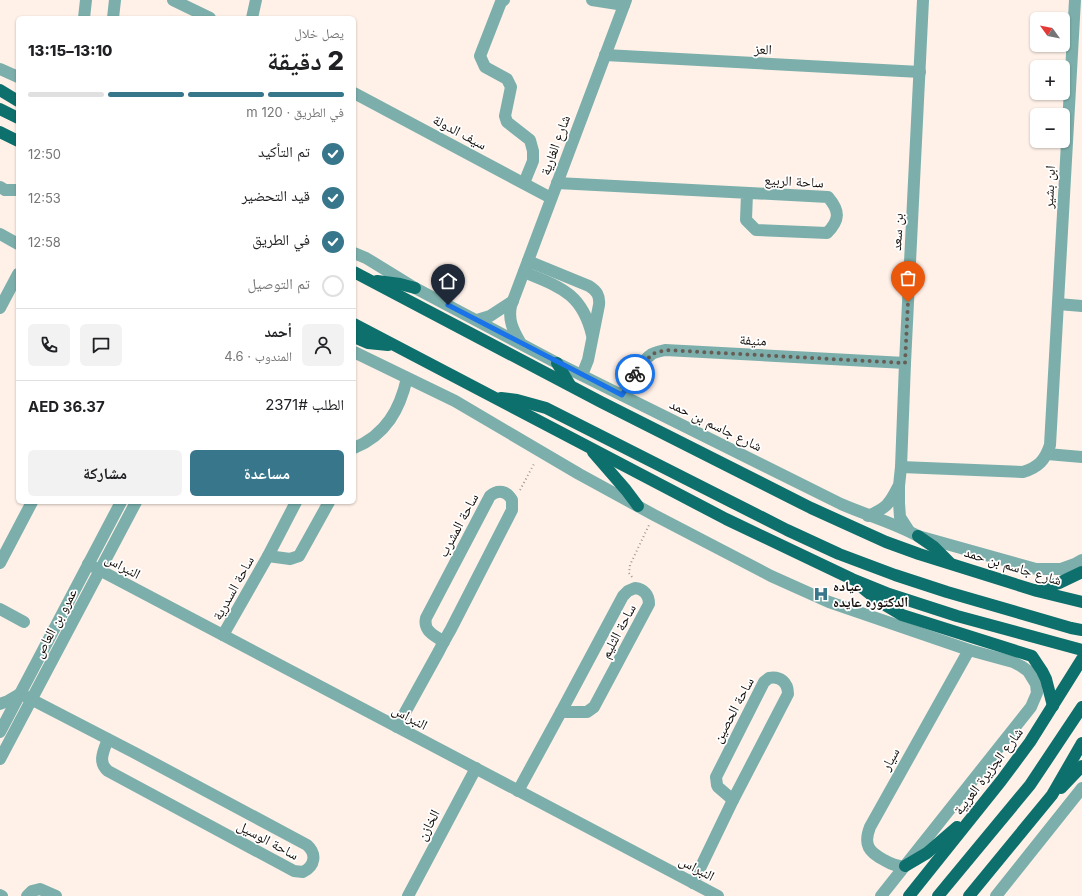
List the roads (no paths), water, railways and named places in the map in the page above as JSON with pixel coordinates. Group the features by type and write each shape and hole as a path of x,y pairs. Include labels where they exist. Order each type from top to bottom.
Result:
{"main road":[{"path":"0,90 16,100"},
{"path":"0,109 16,117"},
{"path":"0,132 16,140"},
{"name":"شارع جاسم بن حمد","path":"356,273 571,386 811,508 886,542 919,554 1037,591 1082,602"},
{"path":"369,280 400,284 415,288"},
{"path":"356,325 726,519 852,579 889,594 957,616 1082,650"},
{"path":"356,338 368,343 394,346"},
{"path":"557,362 571,386"},
{"path":"492,396 516,400 546,408 787,530 846,557 947,592 1082,630"},
{"path":"588,446 638,506"},
{"path":"914,533 934,547 950,563"},
{"path":"1037,591 1082,572"},
{"path":"852,579 866,592 902,615 1032,656 1046,679 1053,706"},
{"name":"شارع الجزيرة العربية","path":"909,896 1030,742 1082,659"},
{"path":"938,896 1030,785 1082,707"},
{"path":"970,896 1052,795 1082,743"},
{"path":"1052,795 1069,781 1082,766"},
{"path":"905,866 927,854 949,834 972,817"}],"street":[{"path":"84,16 86,0"},
{"path":"113,16 115,0"},
{"path":"173,0 206,16"},
{"path":"252,16 256,0"},
{"path":"504,0 501,2 480,56 485,67 507,79 511,87 505,116 507,122 530,140 533,151 533,161 524,183"},
{"path":"592,0 625,2"},
{"name":"بن سعد","path":"914,533 900,517 899,486 923,0"},
{"name":"ابن بشير","path":"1047,454 1050,445 1075,0"},
{"name":"شارع الغارية","path":"520,342 511,323 510,311 513,301 625,2"},
{"name":"العز","path":"605,55 920,72"},
{"path":"0,69 16,76"},
{"name":"سيف الدولة","path":"356,94 552,198"},
{"name":"ساحة الربيع","path":"557,183 828,197 835,204 838,216 834,226 827,233 756,230 746,220 747,193"},
{"path":"2,192 16,190"},
{"path":"0,234 16,243"},
{"name":"شارع جاسم بن حمد","path":"356,254 366,258 415,288 582,375 868,516 914,533 1036,569 1061,569 1082,560"},
{"path":"526,266 565,276 594,289 598,294 600,299 593,336 588,360 582,375"},
{"path":"526,266 570,293 587,317 593,336"},
{"path":"560,288 565,276"},
{"path":"0,308 16,278"},
{"path":"477,320 490,316 513,301"},
{"path":"1058,304 1082,306"},
{"name":"منيفة","path":"622,395 639,368 652,354 665,350 905,363"},
{"path":"356,353 455,401 654,515 771,576 829,602 969,650"},
{"path":"356,446 366,443 380,432 393,416 404,393 407,378"},
{"path":"901,466 1023,472 1033,469 1047,454 1082,457"},
{"path":"868,516 881,510 891,502 899,486"},
{"name":"ساحة المشرب","path":"498,492 505,492 513,503 512,510 444,642 427,630 425,622 426,618 490,496 498,492"},
{"path":"0,563 31,504"},
{"name":"عمرو بن العاص","path":"1,730 4,714 21,694 120,504"},
{"name":"عمرو بن العاص","path":"0,759 135,504"},
{"name":"ساحة السدرية","path":"223,635 268,556 295,504"},
{"name":"ساحة السدرية","path":"268,556 290,559 299,556 329,504"},
{"name":"النبراس","path":"88,564 718,896"},
{"name":"ساحة الثليم","path":"518,791 623,596 628,591 639,589 647,595 649,604 594,707 587,712 561,712"},
{"path":"0,609 24,622"},
{"path":"397,727 444,642"},
{"name":"شارع الجزيرة العربية","path":"881,896 1031,707 1037,693 1036,684 1028,671 1013,662 969,650"},
{"name":"سيار","path":"905,866 892,865 873,854 867,845 867,835 929,719 969,650"},
{"name":"ساحة الحصين","path":"693,883 787,697 787,686 779,678 769,678 764,682 716,777 718,787 734,800"},
{"path":"0,704 21,694"},
{"name":"ساحة الوسيل","path":"21,694 108,739 307,846 314,855 312,865 303,872 294,871 108,771 104,768 101,760 108,739"},
{"path":"4,714 20,722"},
{"path":"1,730 13,734"},
{"name":"الخازن","path":"412,894 476,768"},
{"path":"996,896 1082,788"},
{"path":"28,896 32,891 40,889 56,896"}],"place":[{"name":"عياده الدكتوره عايده","path":"821,594"}]}
